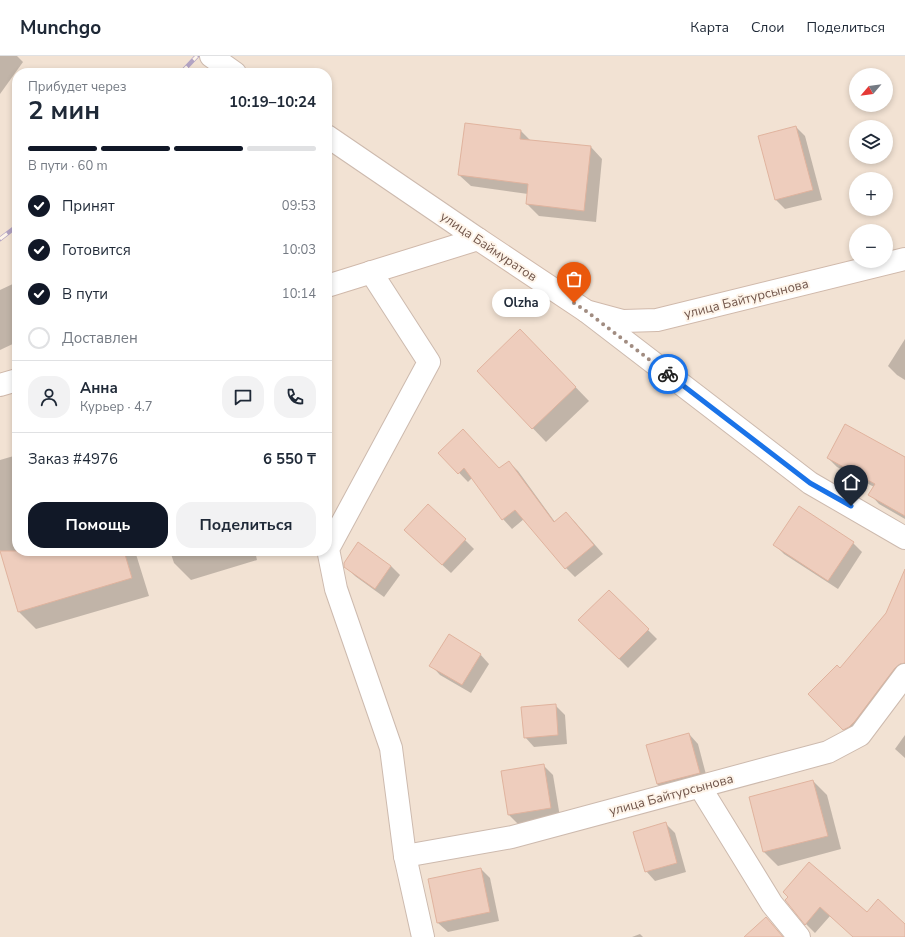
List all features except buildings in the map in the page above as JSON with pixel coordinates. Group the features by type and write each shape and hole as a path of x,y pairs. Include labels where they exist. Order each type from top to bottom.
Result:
{"street":[{"path":"210,56 228,68"},
{"name":"улица Баймуратов","path":"332,139 586,311 810,483 905,538"},
{"path":"332,284 478,239"},
{"name":"улица Байтурсынова","path":"586,311 623,321 657,320 905,259"},
{"path":"332,542 429,362 371,272"},
{"path":"0,385 12,381"},
{"path":"329,556 336,589 391,748 405,856 423,937"},
{"name":"улица Байтурсынова","path":"405,856 512,837 828,752 860,735 905,675"},
{"path":"700,787 772,904 799,937"}],"shaded area":[{"path":"0,56 905,56 905,937 0,937"}],"railway":[{"path":"186,68 197,56"},
{"path":"0,239 12,230"}],"way so far":[{"path":"574,303 668,374"}],"place":[{"name":"Olzha","path":"574,303"}],"route":[{"path":"668,374 810,483 851,506"}]}
